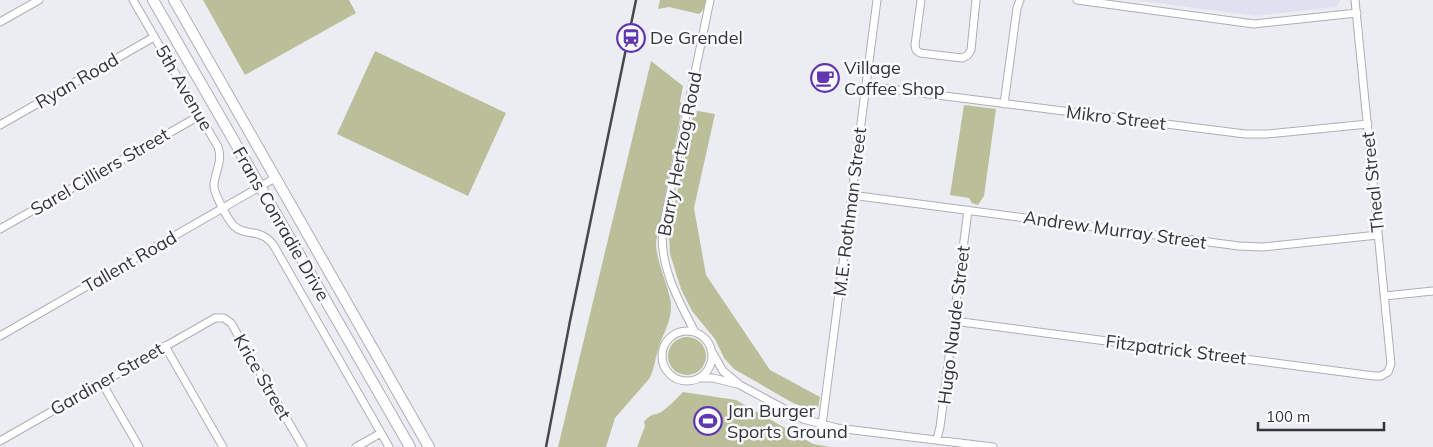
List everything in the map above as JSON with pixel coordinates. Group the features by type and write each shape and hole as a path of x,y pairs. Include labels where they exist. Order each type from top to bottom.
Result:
{"main road":[{"name":"Frans Conradie Drive","path":"153,0 410,447"},
{"name":"Frans Conradie Drive","path":"174,0 429,447"}],"street":[{"path":"0,22 39,0"},
{"name":"5th Avenue","path":"133,0 220,153 221,158 213,187 214,192 236,227 261,234 274,246 389,447"},
{"name":"Barry Hertzog Road","path":"695,332 675,292 664,258 662,243 663,227 710,0"},
{"name":"M.E. Rothman Street","path":"822,425 877,0"},
{"path":"920,0 914,45 916,50 920,53 962,58 968,55 971,50 976,0"},
{"path":"1004,104 1016,8 1020,0"},
{"path":"1078,0 1254,24 1357,13"},
{"name":"Theal Street","path":"1355,0 1391,364"},
{"name":"Ryan Road","path":"0,125 154,37"},
{"name":"Mikro Street","path":"866,86 1245,134 1262,135 1368,124"},
{"name":"Sarel Cilliers Street","path":"0,229 200,116"},
{"name":"Tallent Road","path":"0,336 275,178"},
{"name":"Andrew Murray Street","path":"851,195 1250,247 1378,235"},
{"name":"Hugo Naude Street","path":"937,439 968,210"},
{"path":"1385,296 1433,291"},
{"name":"Gardiner Street","path":"0,441 215,318"},
{"name":"Krice Street","path":"215,318 224,318 231,322 303,447"},
{"name":"Fitzpatrick Street","path":"954,321 1374,376 1381,376 1388,372 1391,364"},
{"path":"740,385 713,378 686,381 673,376 668,371 662,357 663,349 672,336 687,331 695,332 708,342 723,371 740,385 791,414 822,425 993,447"},
{"path":"165,346 223,447"},
{"path":"700,378 710,366 712,350"},
{"path":"102,383 138,447"},
{"path":"356,447 381,433"}],"shaded area":[{"path":"1134,0 1340,0 1337,7 1255,16"}],"green space":[{"path":"203,0 349,0 356,13 245,75"},
{"path":"660,0 706,0 704,9 699,14 669,7 658,9"},
{"path":"375,51 506,113 468,196 337,134"},
{"path":"651,61 683,86 680,102 683,104 656,242 656,249 670,298 670,317 651,375 615,418 606,447 558,447"},
{"path":"964,105 996,109 984,196 978,205 972,203 969,198 950,195"},
{"path":"698,111 715,114 694,208 706,275 770,370 820,397 818,408 815,411 793,403 734,369 724,358 715,339 692,311 681,289 670,254 669,233 693,116"},
{"path":"687,337 701,342 706,356 701,370 687,375 673,370 668,356 673,342"},
{"name":"Jan Burger Sports Ground","path":"683,392 736,400 813,444 830,447 637,447 646,419 664,410"}],"railway":[{"path":"546,447 636,0"}],"place":[{"name":"De Grendel","path":"631,38"},
{"name":"Village Coffee Shop","path":"825,78"},
{"name":"Jan Burger Sports Ground","path":"708,421"}]}
